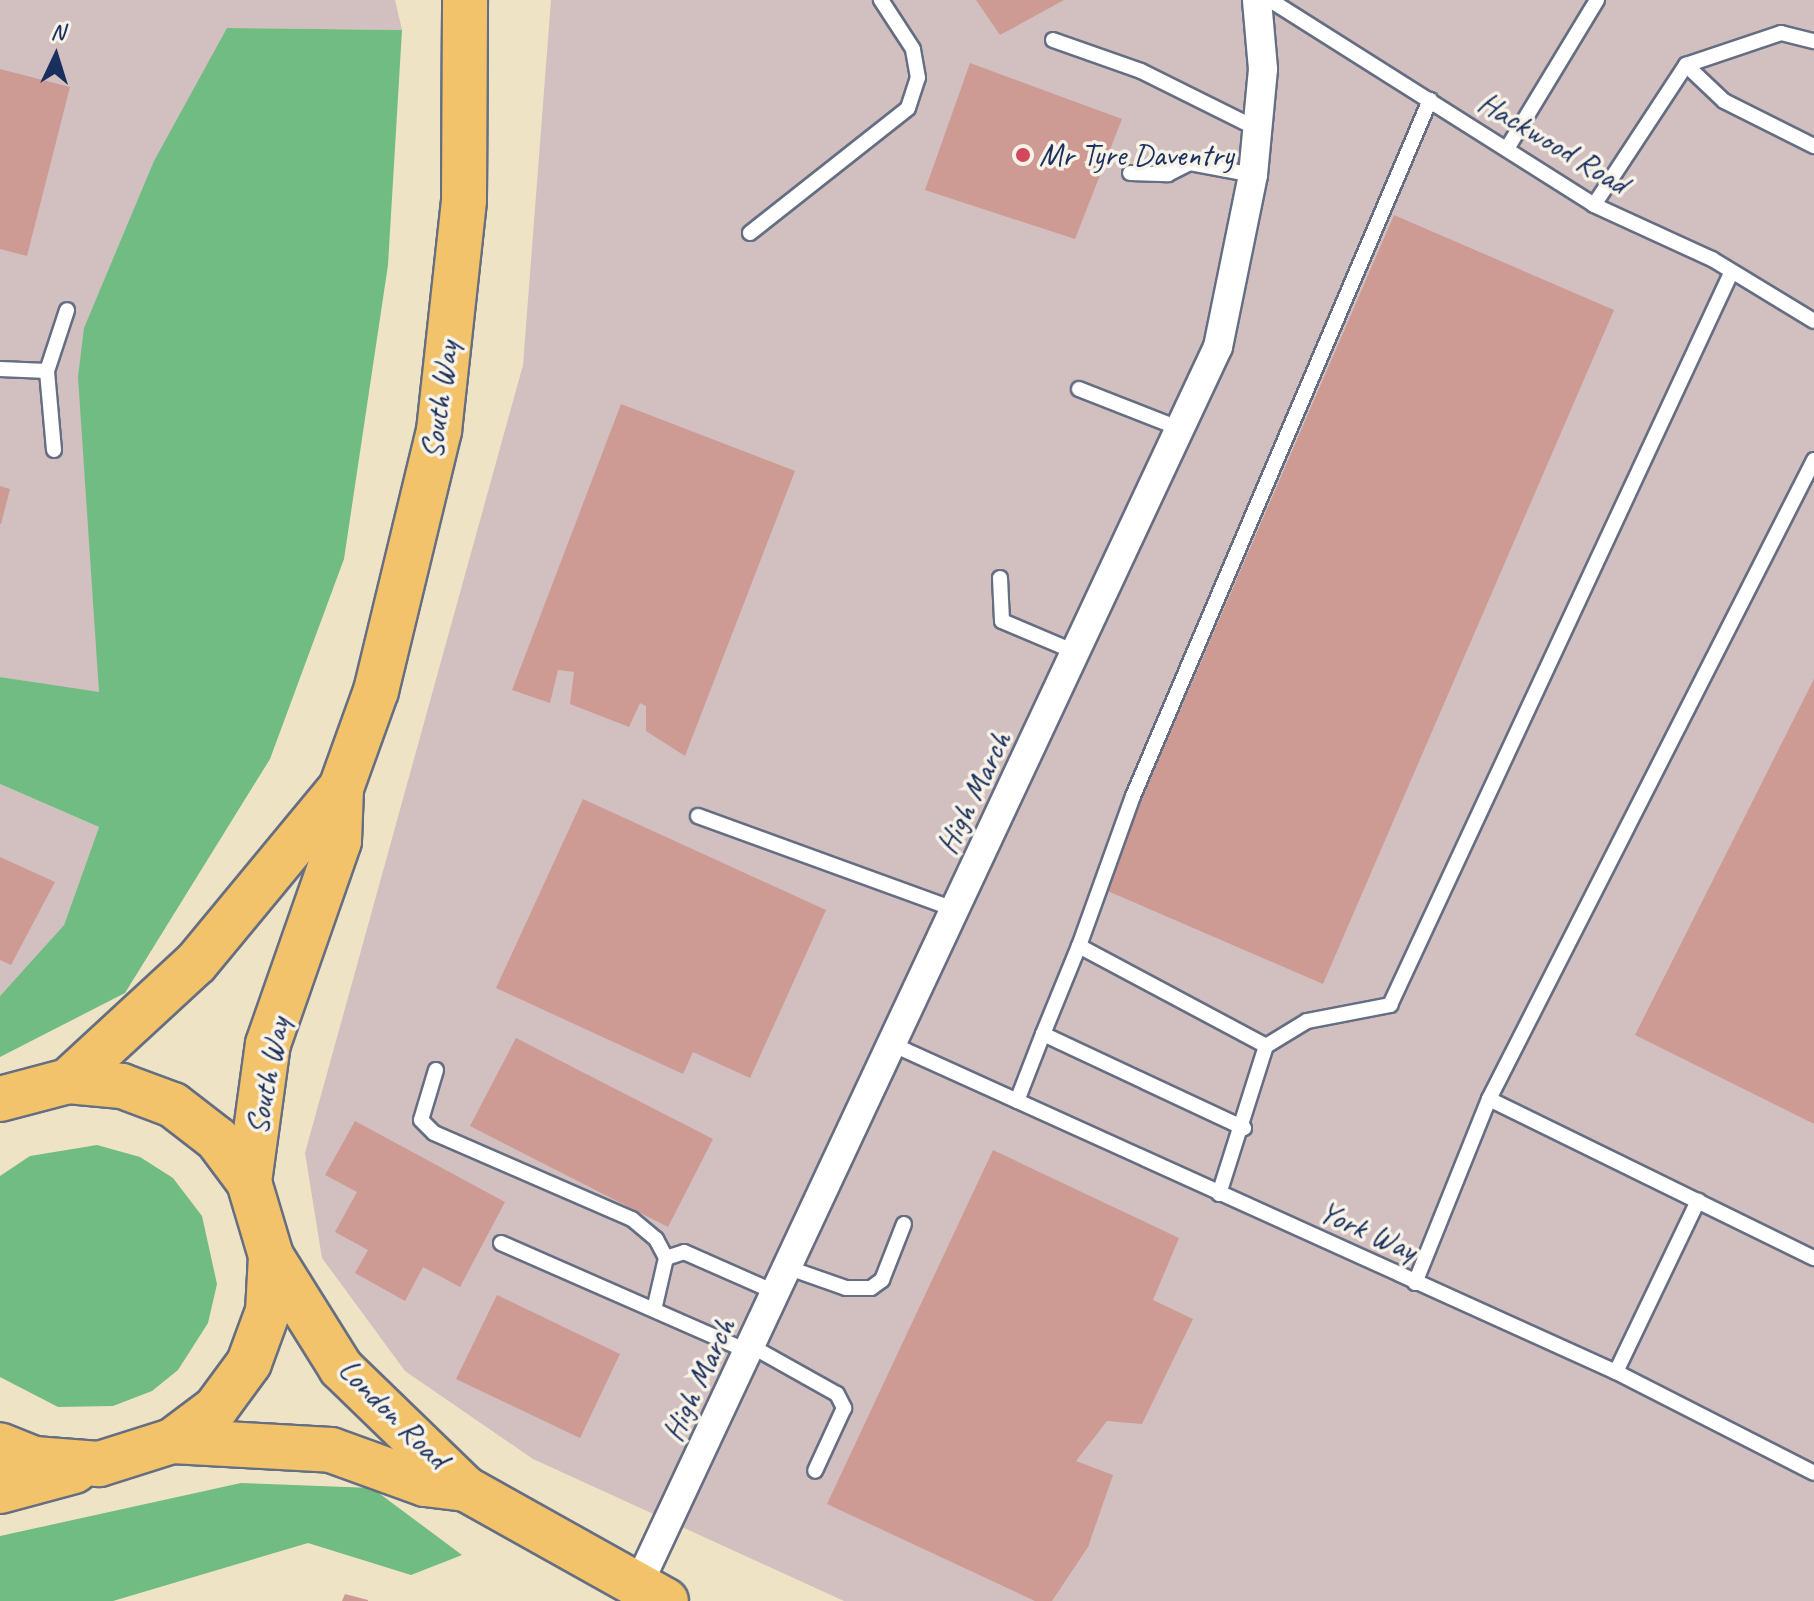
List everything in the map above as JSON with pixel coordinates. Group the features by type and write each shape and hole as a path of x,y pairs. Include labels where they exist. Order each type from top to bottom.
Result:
{"main road":[{"name":"South Way","path":"249,1182 268,1044 339,841 341,788 392,632 439,431 464,200 465,0"},
{"name":"South Way","path":"68,1081 196,963 341,788"},
{"path":"0,1099 68,1081 122,1086 173,1105 217,1139 249,1182 271,1256 268,1311 249,1363 216,1408 172,1441 0,1491"},
{"name":"London Road","path":"271,1256 341,1368 466,1489 652,1593"},
{"name":"London Road","path":"172,1441 331,1450 425,1484 466,1489"},
{"path":"0,1445 34,1459 99,1464"}],"street":[{"name":"High March","path":"652,1593 750,1349 896,1046 954,909 1080,654 1218,347 1253,175 1263,69 1257,0"}],"lane":[{"path":"750,233 908,108 918,78 913,49 881,0"},
{"name":"Hackwood Road","path":"1270,0 1508,147 1594,205 1731,273 1814,321"},
{"path":"1508,147 1597,0"},
{"path":"1594,205 1686,65 1781,33 1814,41"},
{"path":"1053,40 1141,71 1256,128"},
{"path":"1686,65 1724,101 1814,146"},
{"path":"1017,1101 1079,946 1133,796 1430,100"},
{"path":"1130,173 1168,174 1190,163 1253,175"},
{"path":"1219,1194 1244,1128 1266,1046 1307,1021 1390,1005 1731,273"},
{"path":"54,450 47,371 67,310"},
{"path":"0,369 47,371"},
{"path":"1079,389 1181,429"},
{"path":"1415,1283 1489,1099 1814,460"},
{"path":"1000,578 1002,621 1080,654"},
{"path":"698,816 954,909"},
{"path":"1079,946 1266,1046"},
{"path":"1043,1034 1244,1128"},
{"name":"York Way","path":"896,1046 1616,1372 1814,1473"},
{"path":"436,1070 421,1120 434,1133 632,1219 666,1258"},
{"path":"1489,1099 1814,1258"},
{"path":"1616,1372 1698,1201"},
{"path":"789,1268 846,1288 871,1288 882,1280 904,1224"},
{"path":"501,1243 750,1349 837,1394 843,1423 815,1471"},
{"path":"666,1258 684,1252 777,1293"},
{"path":"654,1310 666,1258"}],"shaded area":[{"path":"0,0 395,0 402,30 227,28 97,601 99,693 0,677"},
{"path":"551,0 1814,0 1814,1601 844,1601 533,1459 405,1371 322,1258 305,1153 523,365"},
{"path":"0,784 99,827 64,925 0,996"}],"green space":[{"path":"227,28 402,30 388,265 344,559 270,759 125,993 0,1057 0,996 64,925 99,827 0,784 0,677 99,692 78,377 84,328 154,161"},
{"path":"97,1145 140,1157 173,1178 202,1216 217,1284 208,1323 178,1370 152,1391 113,1406 58,1407 0,1377 0,1176 30,1156"},
{"path":"241,1483 372,1488 462,1555 411,1575 308,1543 113,1601 0,1601 0,1536"}],"building":[{"path":"976,0 1064,0 1000,35"},
{"name":"Mr Tyre Daventry","path":"970,63 1122,119 1075,239 925,190"},
{"path":"0,69 70,87 27,256 0,249"},
{"path":"1394,215 1614,310 1323,984 1103,889"},
{"path":"621,404 795,471 685,756 646,731 646,706 640,703 629,727 570,704 574,672 558,670 550,703 512,690"},
{"path":"0,486 10,489 1,524 0,524"},
{"path":"1814,679 1814,1124 1635,1035"},
{"path":"583,799 826,910 750,1078 693,1052 683,1074 496,988"},
{"path":"0,857 55,882 11,965 0,960"},
{"path":"516,1038 713,1139 668,1227 470,1126"},
{"path":"355,1121 505,1202 460,1287 423,1267 405,1301 355,1273 368,1250 335,1232 357,1192 325,1175"},
{"path":"993,1150 1179,1238 1153,1300 1193,1319 1142,1424 1107,1421 1076,1461 1113,1475 1088,1547 1052,1601 1035,1601 827,1504"},
{"path":"497,1295 620,1354 580,1438 456,1379"},
{"path":"345,1594 368,1600 368,1601 342,1601"}],"place":[{"name":"Mr Tyre Daventry","path":"1023,155"}]}
